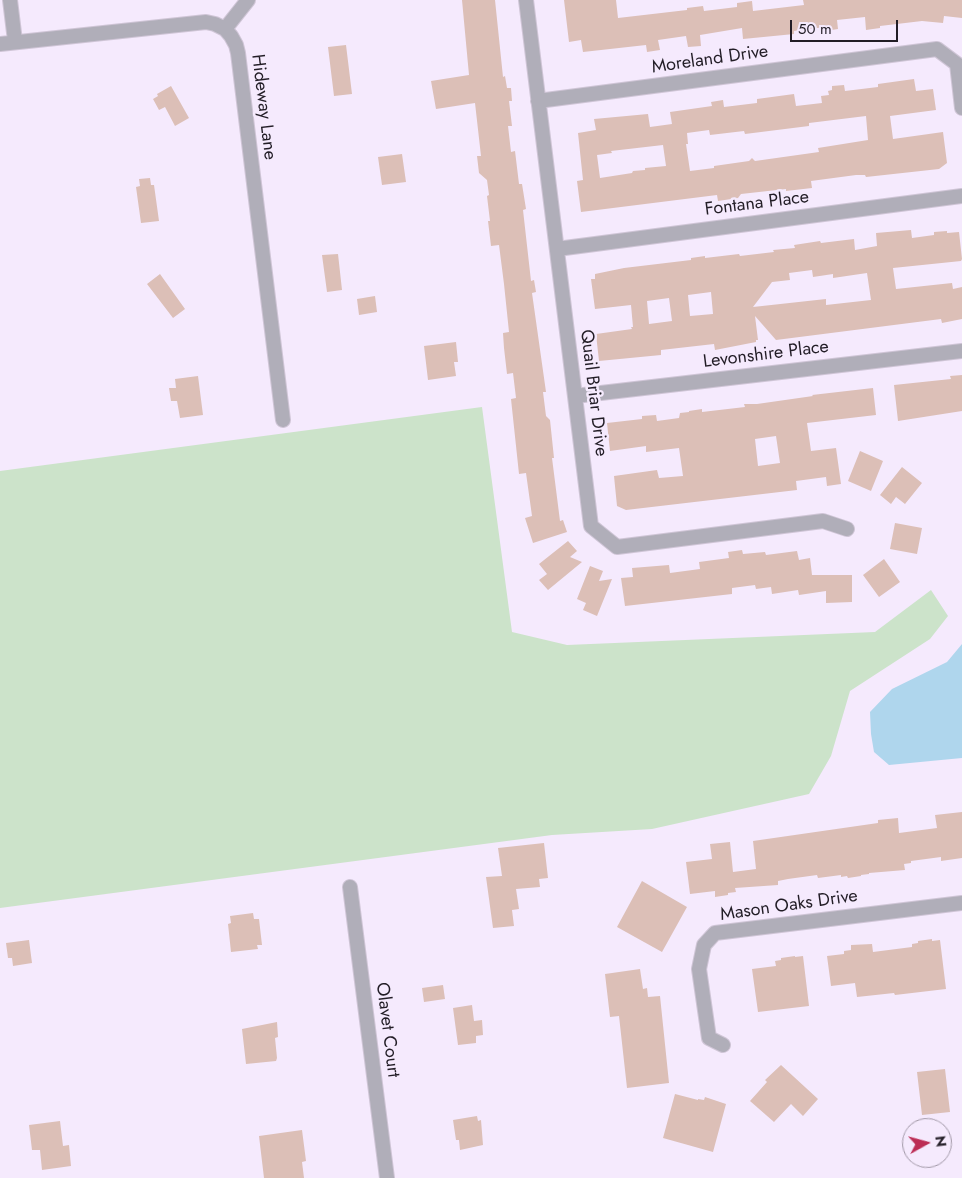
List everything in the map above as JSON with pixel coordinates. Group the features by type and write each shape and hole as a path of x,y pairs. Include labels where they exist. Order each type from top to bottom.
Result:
{"street":[{"path":"10,0 15,42"},
{"path":"0,44 206,22 225,29 248,0"},
{"name":"Quail Briar Drive","path":"526,0 591,526 617,547 823,521 847,529"},
{"name":"Hideway Lane","path":"225,29 236,44 238,53 283,420"},
{"name":"Moreland Drive","path":"538,101 937,49 956,64 962,108"},
{"name":"Fontana Place","path":"557,249 962,196"},
{"name":"Levonshire Place","path":"575,396 962,351"},
{"name":"Olavet Court","path":"350,887 387,1178"},
{"name":"Mason Oaks Drive","path":"723,1045 709,1038 699,969 704,946 715,934 962,903"}],"green space":[{"path":"482,407 512,632 567,645 875,632 931,590 948,616 930,639 850,691 831,756 809,794 652,829 552,835 0,908 0,471"}],"water":[{"path":"962,644 962,758 889,765 874,752 870,712 892,689 947,662"}],"building":[{"path":"462,0 495,0 503,77 505,76 507,88 511,88 512,101 509,101 512,126 508,126 511,152 515,151 519,184 522,184 526,209 523,210 531,281 534,280 536,292 532,293 546,392 543,392 546,416 550,420 554,458 552,458 560,521 563,520 567,532 533,543 525,518 532,516 526,473 519,474 511,399 516,398 513,373 507,374 504,348 503,333 509,332 499,245 491,246 487,180 479,173 477,156 481,156 475,103 436,109 431,81 469,75"},
{"path":"564,0 616,0 618,18 687,10 687,8 703,6 704,11 737,7 737,3 752,1 753,11 804,5 803,0 962,0 962,18 944,16 943,23 922,21 880,26 880,28 866,30 865,17 837,20 838,29 825,31 825,27 794,31 794,34 743,39 742,28 700,35 701,46 688,47 686,36 658,40 660,50 647,52 646,45 583,52 581,40 569,42"},
{"path":"346,45 352,94 334,96 328,47"},
{"path":"914,79 916,91 933,89 936,110 890,116 893,139 943,132 947,163 939,169 866,177 865,175 856,175 811,181 812,188 741,194 738,198 718,201 717,195 581,212 577,181 583,180 578,133 596,130 594,119 648,114 650,127 672,124 670,112 712,106 711,102 723,100 724,107 757,103 757,99 794,94 796,106 822,103 821,96 829,95 828,91 832,90 832,86 844,85 845,91 878,87 878,84","holes":["866,116 868,140 818,148 819,152 755,161 752,158 749,161 690,171 686,144 688,144 687,133 709,130 710,135 744,131 745,134 809,126 809,123","663,145 666,166 645,168 645,170 633,171 632,173 600,178 597,155 612,153 611,151"]},
{"path":"171,86 189,118 175,126 165,107 159,110 153,99 158,96 157,94"},
{"path":"402,154 406,182 382,185 378,157"},
{"path":"150,178 151,185 154,185 159,221 141,223 136,187 140,186 139,179"},
{"path":"911,230 912,238 934,235 934,232 959,232 961,261 893,268 896,289 952,283 953,289 962,287 962,319 942,323 941,319 776,340 755,316 758,340 756,342 715,350 714,344 661,350 661,355 599,361 596,334 632,329 631,327 633,327 631,305 595,309 591,279 595,279 595,274 624,268 691,260 691,258 705,256 705,258 739,254 740,256 774,252 773,250 795,248 794,245 820,241 821,243 854,239 855,250 877,246 876,233","holes":["812,270 813,277 833,274 833,278 867,273 871,300 826,305 826,299 753,307 772,282 790,280 789,273","711,292 713,314 690,316 688,295","669,298 672,321 649,324 647,301"]},
{"path":"338,254 342,290 327,292 322,255"},
{"path":"160,274 185,309 173,318 147,284"},
{"path":"375,296 377,312 359,315 357,299"},
{"path":"456,342 458,362 454,362 456,376 428,380 424,346"},
{"path":"962,375 962,411 898,421 894,385 951,379 950,376"},
{"path":"198,376 203,415 180,418 177,401 171,401 169,388 176,388 175,379"},
{"path":"873,388 876,415 807,423 811,451 836,448 841,484 827,486 826,477 796,481 797,490 626,510 617,506 614,476 657,470 659,478 683,476 679,448 646,452 646,446 610,451 607,423 642,419 642,416 656,415 657,421 679,418 680,413 689,411 702,409 702,412 745,407 744,404 757,404","holes":["776,436 780,463 758,466 755,439"]},
{"path":"860,451 883,461 871,491 848,481"},
{"path":"902,467 922,483 905,504 896,497 891,504 880,495"},
{"path":"895,523 922,528 917,554 890,549"},
{"path":"568,541 577,551 570,557 582,562 548,590 539,580 547,574 539,564"},
{"path":"742,550 743,554 765,552 766,555 797,551 799,560 810,558 812,575 852,575 852,602 826,603 826,591 799,595 798,590 772,594 771,587 756,589 755,585 732,588 732,594 625,606 621,578 633,577 632,568 669,565 670,573 700,569 699,562 729,558 728,552"},
{"path":"884,559 900,582 879,597 863,575"},
{"path":"590,566 603,571 599,581 612,579 597,616 583,610 586,603 577,599"},
{"path":"962,812 962,858 941,861 941,857 911,861 911,863 904,864 905,870 869,873 848,878 847,876 841,877 841,875 818,878 817,875 788,879 778,881 778,885 735,888 736,892 715,897 715,891 690,894 686,862 712,859 710,844 730,842 733,872 756,869 753,841 878,823 878,820 898,818 899,833 937,828 935,815"},
{"path":"544,843 548,878 539,879 540,887 516,889 519,909 512,910 514,926 493,928 486,877 502,876 498,848"},
{"path":"642,881 687,907 662,952 617,927"},
{"path":"253,913 254,919 259,919 262,945 257,945 258,949 231,952 228,924 231,923 230,916"},
{"path":"932,939 932,941 940,940 946,989 857,997 855,983 831,986 827,956 844,954 844,951 851,950 851,945 872,944 873,952 912,947 912,944 918,943 918,941"},
{"path":"29,940 32,963 13,966 12,958 8,958 6,943"},
{"path":"803,956 809,1006 758,1012 752,969 776,966 775,961"},
{"path":"640,969 643,989 647,988 648,997 660,996 669,1083 627,1088 619,1016 610,1017 605,974"},
{"path":"443,985 445,999 424,1002 422,988"},
{"path":"472,1005 474,1021 482,1020 483,1035 476,1036 476,1043 458,1045 453,1008"},
{"path":"277,1022 278,1037 275,1038 276,1061 246,1064 242,1029"},
{"path":"781,1065 818,1099 803,1116 791,1104 774,1122 750,1101 767,1082 765,1080"},
{"path":"945,1069 950,1112 922,1115 917,1072"},
{"path":"675,1094 698,1100 704,1100 705,1097 726,1104 713,1152 663,1138"},
{"path":"477,1116 478,1121 481,1120 483,1145 460,1150 459,1140 456,1140 453,1120"},
{"path":"60,1121 63,1146 69,1145 71,1166 42,1170 40,1150 32,1150 29,1125"},
{"path":"302,1130 306,1161 302,1162 304,1178 264,1178 259,1136"}]}
